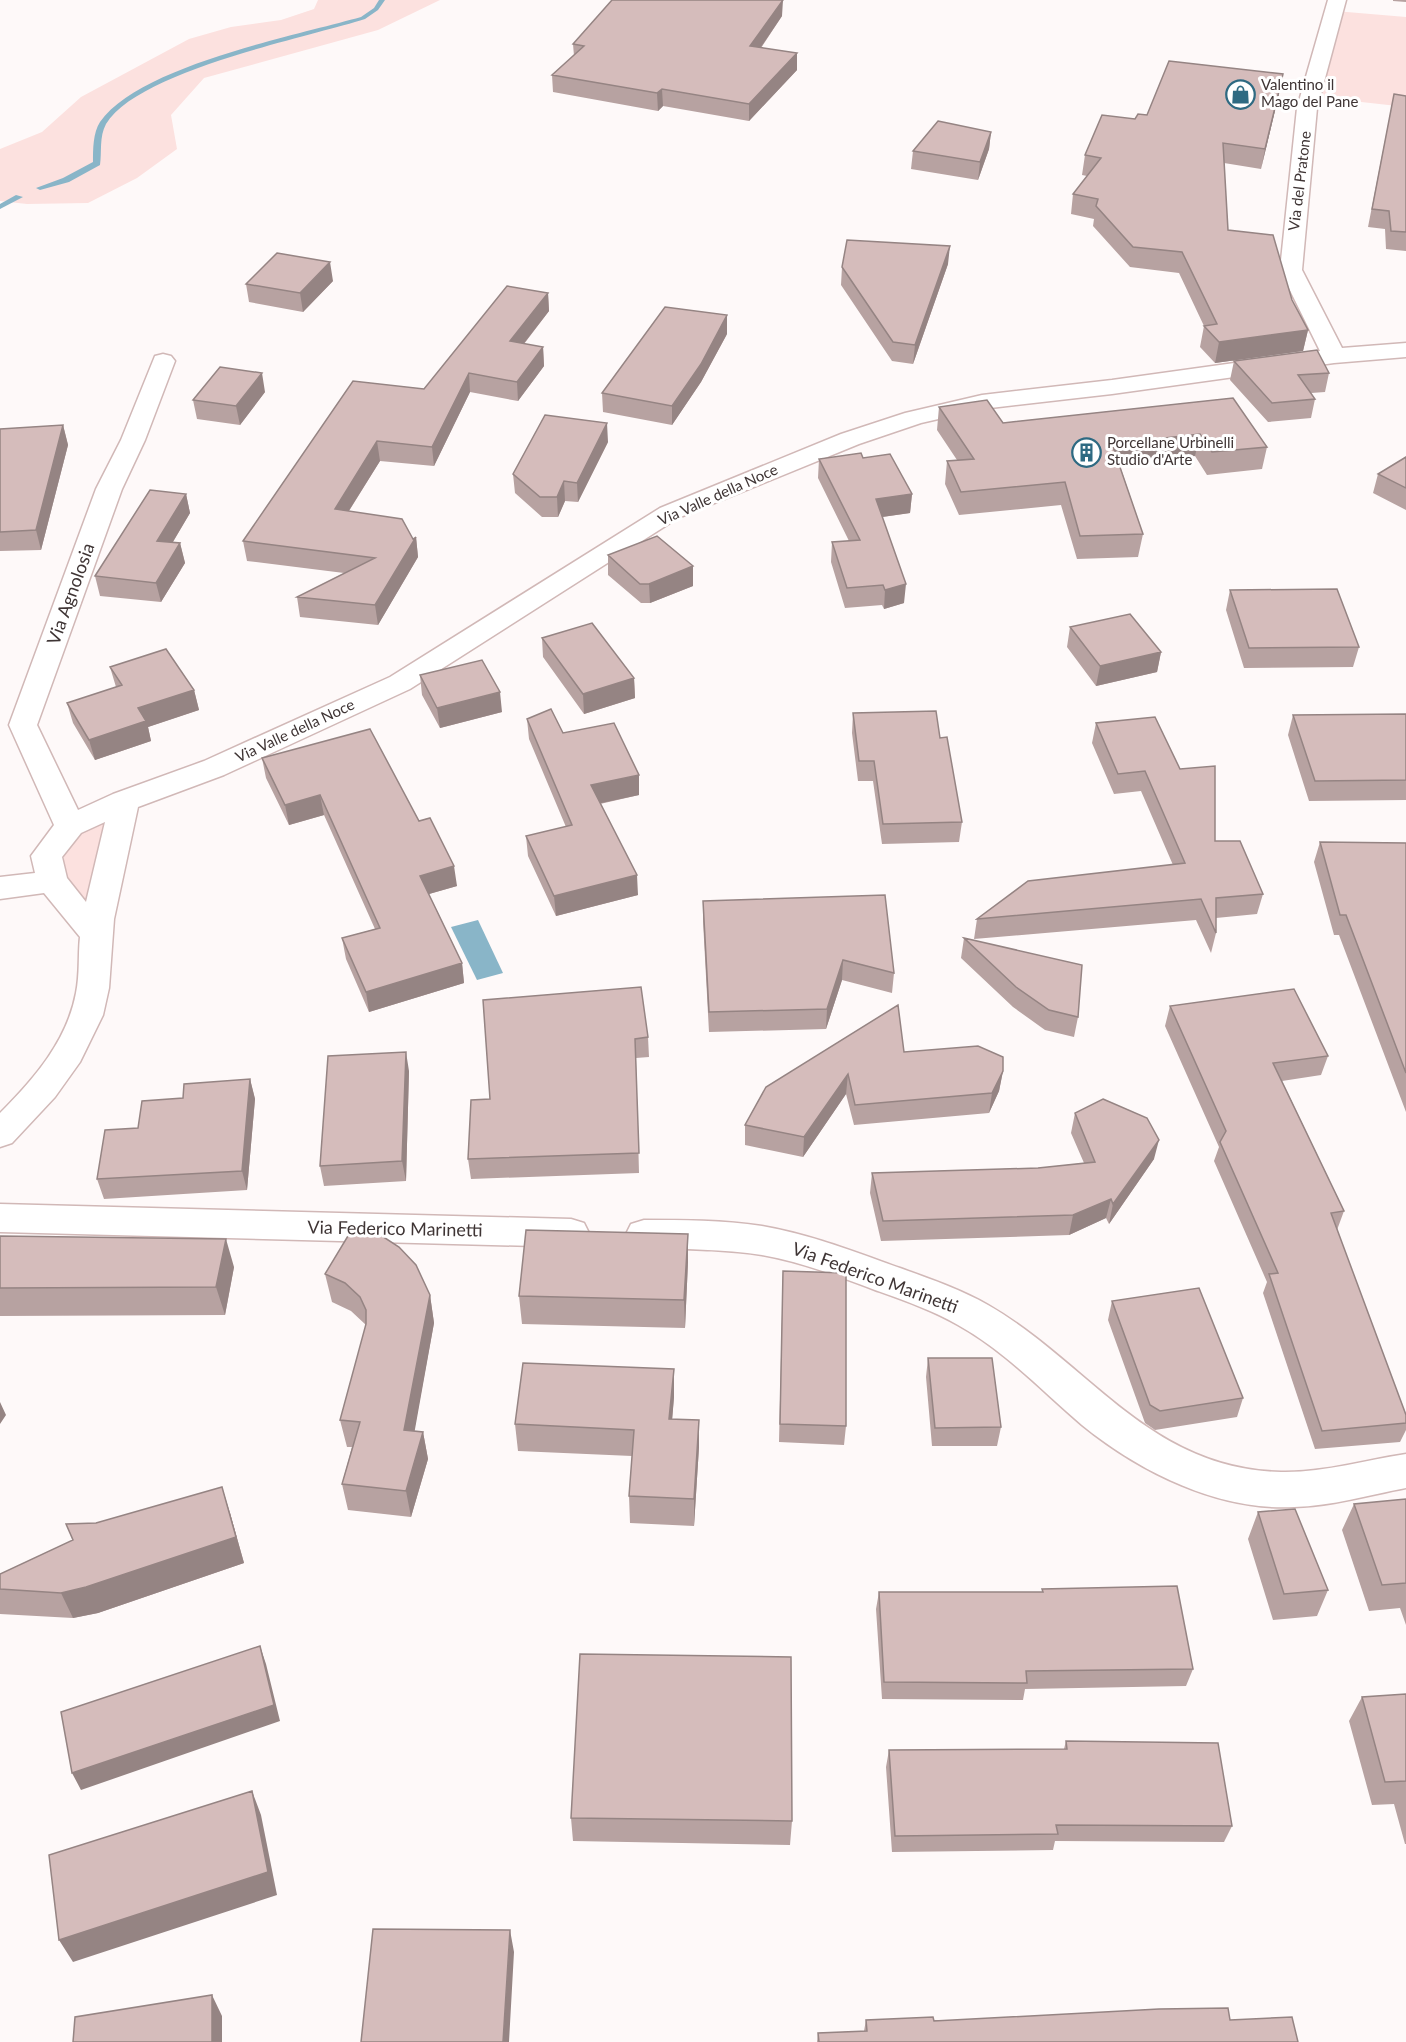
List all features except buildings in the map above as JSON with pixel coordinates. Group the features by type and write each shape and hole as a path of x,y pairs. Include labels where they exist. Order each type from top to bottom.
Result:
{"street":[{"name":"Via del Pratone","path":"1334,356 1291,270 1307,108 1337,0"},
{"name":"Via Valle della Noce","path":"52,881 46,856 70,826 124,801 214,768 400,683 669,513 850,439 914,418 982,402 1124,386 1334,356 1406,350"},
{"name":"Via Agnolosia","path":"70,826 23,725 110,489 133,440 164,361"},
{"path":"0,1134 32,1102 53,1075 83,1023 92,995 96,935 124,801"},
{"path":"0,888 52,881 96,935"},
{"name":"Via Federico Marinetti","path":"0,1218 711,1236 777,1243 824,1256 937,1297 981,1320 1011,1340 1105,1419 1144,1447 1182,1468 1223,1482 1281,1490 1329,1485 1406,1471"}],"shaded area":[{"path":"318,0 440,0 378,30 204,78 171,115 177,149 137,178 88,203 27,204 0,201 0,149 42,132 81,97 189,39 231,27 281,20 314,9"},
{"path":"1335,11 1406,17 1406,107 1308,96"},
{"path":"110,818 87,908 64,872 64,851 85,827"}],"water":[{"path":"478,920 503,973 477,980 451,927"}],"waterway":[{"path":"40,188 66,180 97,163 97,143 103,123 121,104 148,87 183,71 222,58 363,18 376,9 382,0"},
{"path":"0,207 19,197"}],"place":[{"name":"Valentino il Mago del Pane","path":"1240,94"},
{"name":"Porcellane Urbinelli Studio d'Arte","path":"1086,452"}]}
